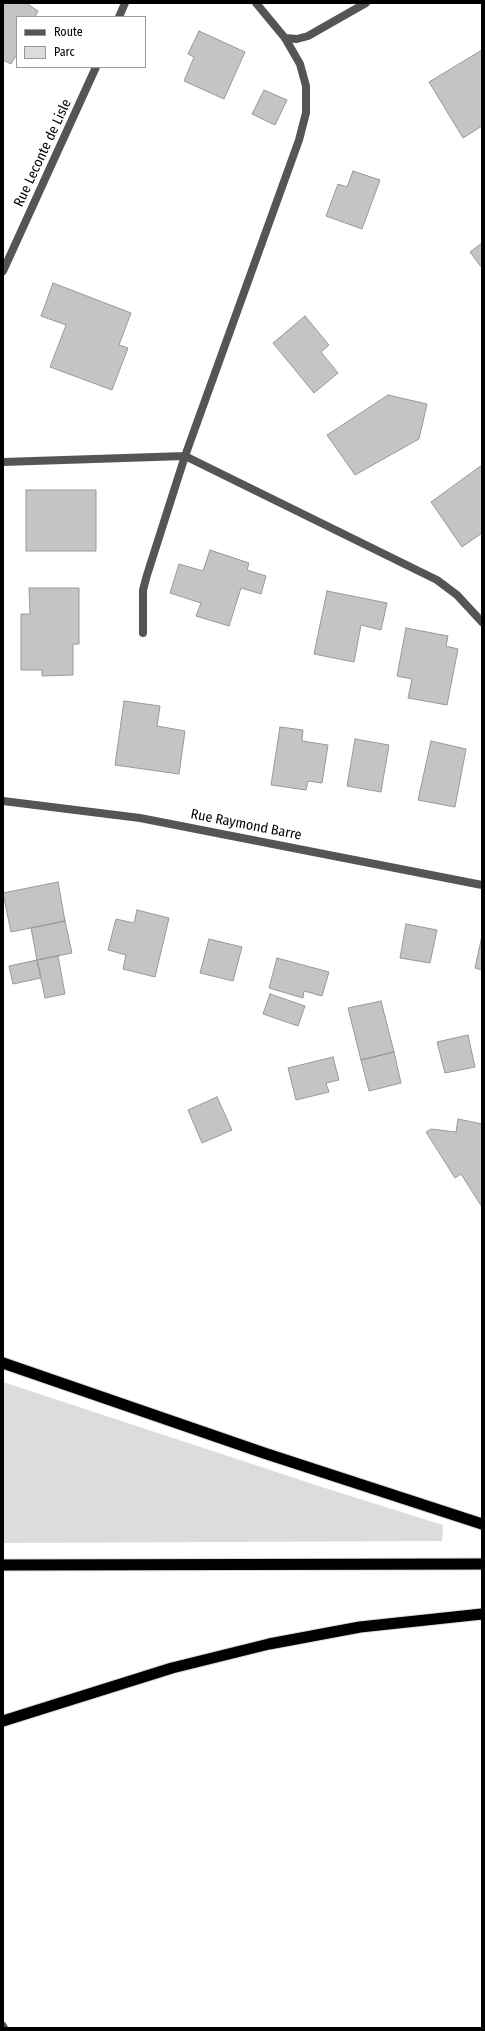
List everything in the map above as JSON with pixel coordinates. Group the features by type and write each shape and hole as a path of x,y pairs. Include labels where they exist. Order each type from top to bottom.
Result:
{"highway":[{"path":"3,1363 271,1455 482,1524"},
{"path":"3,1565 482,1564"},
{"path":"3,1721 172,1668 269,1644 360,1627 482,1614"}],"street":[{"path":"119,16 125,3"},
{"path":"144,633 143,590 147,575 186,456 299,140 306,113 306,86 300,64 285,38 256,3"},
{"path":"285,38 296,39 308,36 366,3"},
{"name":"Rue Leconte de Lisle","path":"3,271 96,68"},
{"path":"3,462 186,456 437,580 457,595 482,622"},
{"name":"Rue Raymond Barre","path":"3,800 140,818 482,885"}],"green space":[{"path":"3,1382 331,1490 443,1525 442,1541 3,1543"}],"building":[{"path":"3,3 26,3 38,11 36,16 16,16 16,56 11,64 3,60"},
{"path":"199,31 245,52 224,99 184,81 194,57 188,54"},
{"path":"482,50 482,126 463,138 429,82"},
{"path":"264,90 287,100 275,125 252,114"},
{"path":"353,171 380,180 362,229 326,216 338,184 347,187"},
{"path":"482,243 482,268 470,252"},
{"path":"53,283 131,313 119,345 128,348 112,390 50,367 66,325 41,316"},
{"path":"305,316 329,345 321,352 338,373 314,393 273,343"},
{"path":"388,395 427,404 419,439 355,475 327,435"},
{"path":"482,465 482,533 462,547 431,502"},
{"path":"26,490 96,490 96,551 26,551"},
{"path":"210,550 249,563 247,570 266,576 261,594 241,588 229,626 196,616 201,603 170,593 179,564 203,571"},
{"path":"29,588 79,588 79,644 73,644 73,675 42,676 42,670 21,670 21,614 30,614"},
{"path":"327,591 387,603 381,630 361,625 354,662 314,654"},
{"path":"406,628 448,636 446,646 458,649 447,705 408,698 412,679 397,676"},
{"path":"124,701 160,706 157,726 185,731 179,774 115,765"},
{"path":"280,727 303,730 302,741 328,745 322,783 308,781 306,790 271,785"},
{"path":"355,739 389,745 381,792 347,786"},
{"path":"431,741 466,749 455,807 418,800"},
{"path":"58,882 65,921 11,932 3,893"},
{"path":"137,910 169,918 155,977 123,969 126,955 108,950 116,919 134,923"},
{"path":"65,921 72,953 37,960 31,928"},
{"path":"406,924 437,930 430,963 400,958"},
{"path":"482,936 482,970 475,968"},
{"path":"209,939 242,947 233,981 200,973"},
{"path":"58,956 65,994 45,998 37,960"},
{"path":"277,958 329,972 322,996 304,991 303,998 269,988"},
{"path":"37,960 41,978 13,984 9,966"},
{"path":"270,994 305,1006 298,1026 263,1014"},
{"path":"381,1001 394,1052 361,1060 348,1008"},
{"path":"468,1035 475,1067 445,1073 437,1042"},
{"path":"394,1052 401,1083 369,1091 361,1060"},
{"path":"333,1057 339,1080 326,1083 329,1092 296,1100 288,1068"},
{"path":"217,1097 232,1130 202,1143 188,1110"},
{"path":"458,1119 482,1124 482,1207 461,1174 455,1178 426,1132 431,1129 456,1132"}]}
